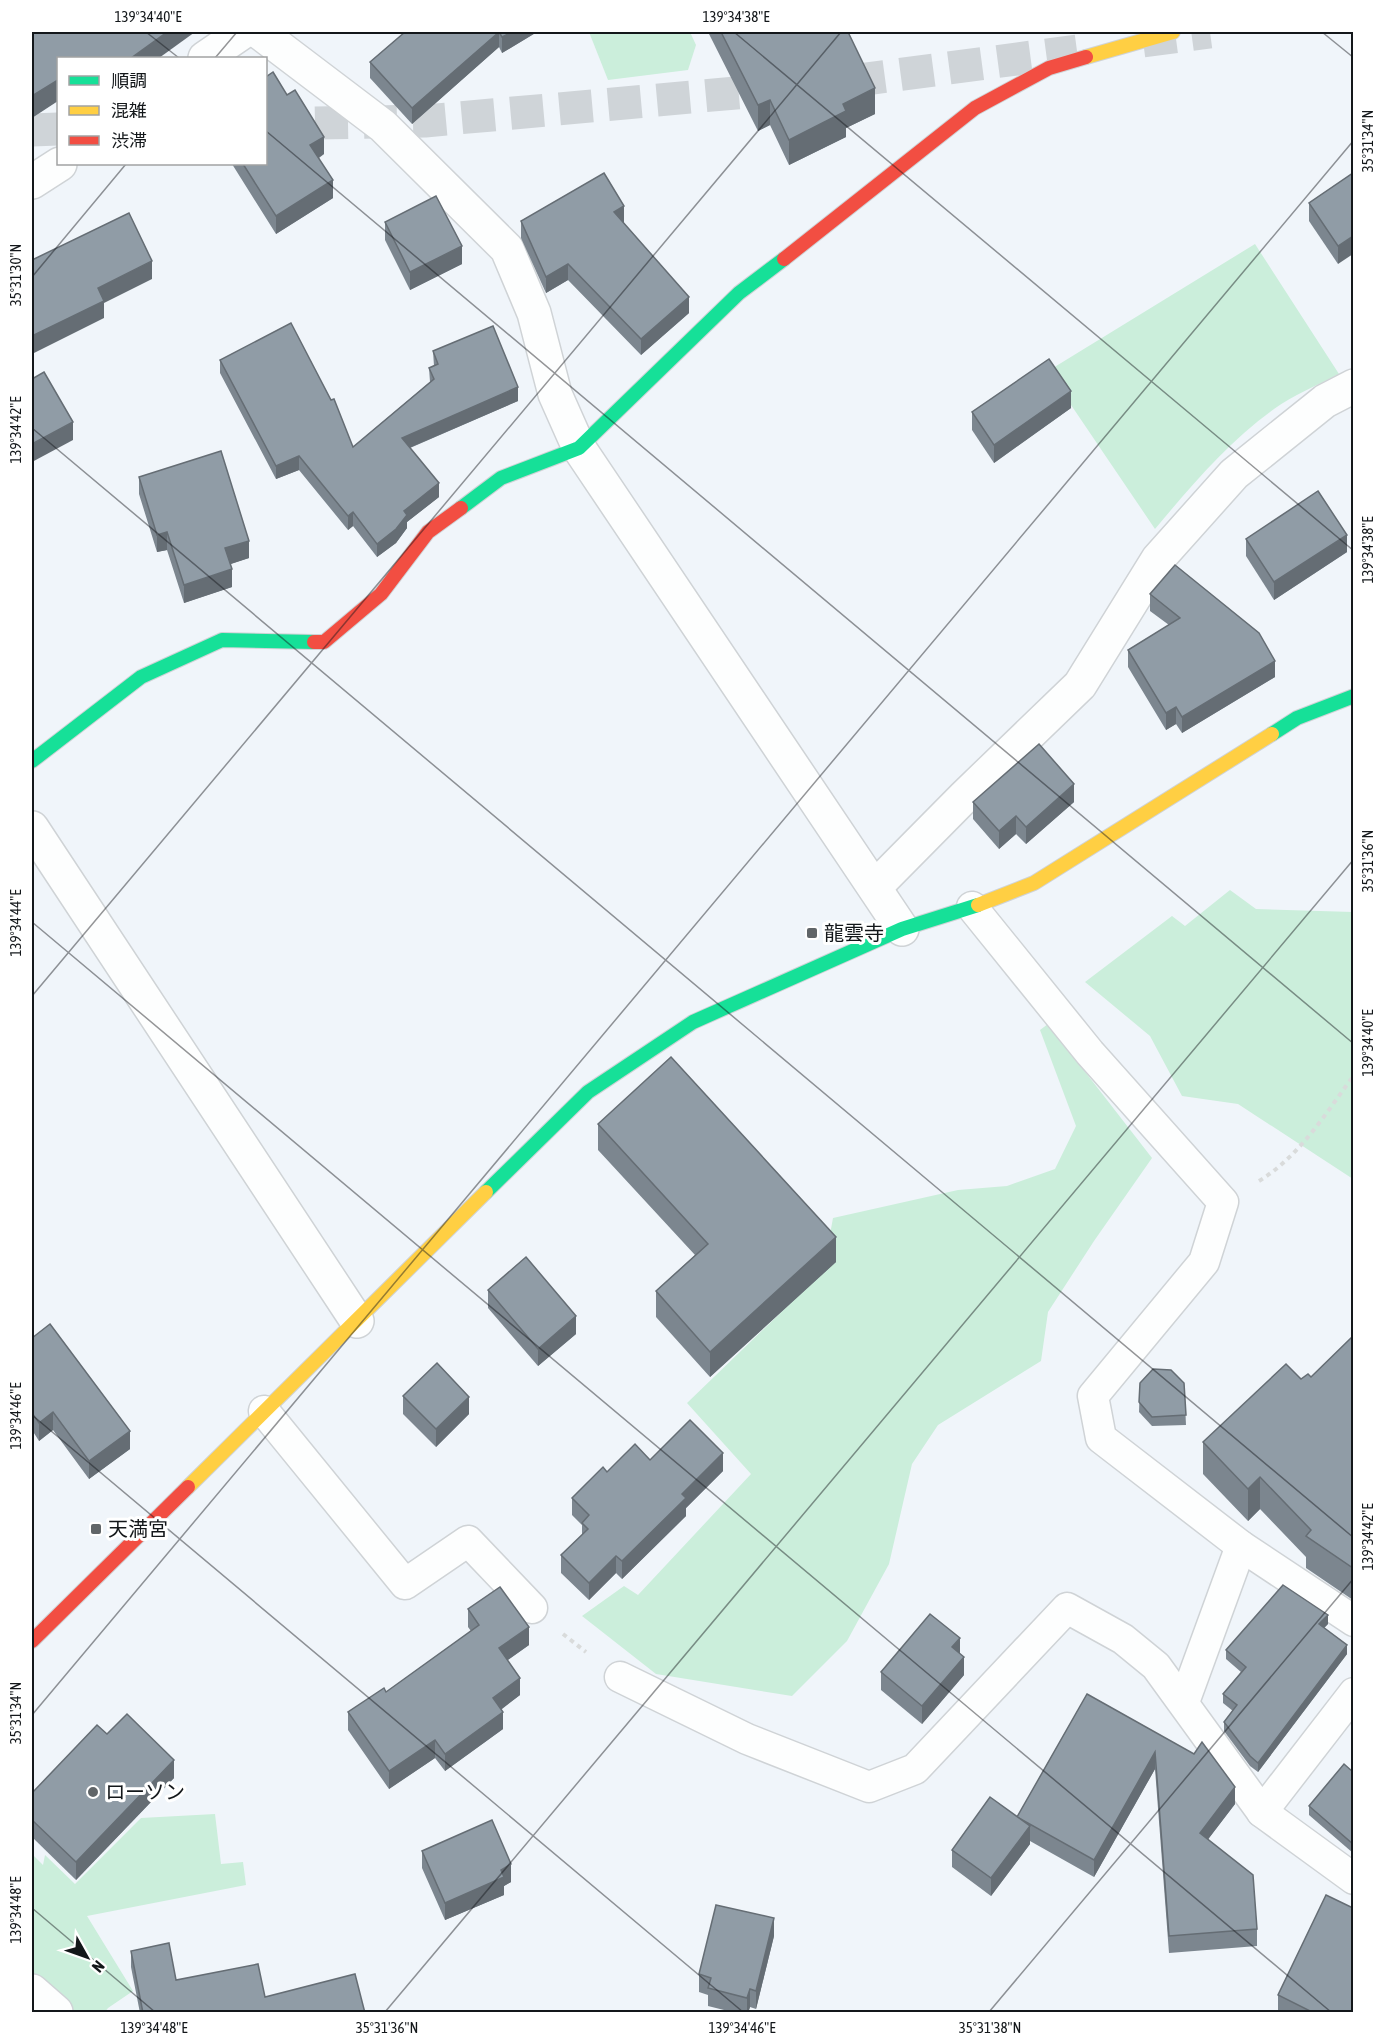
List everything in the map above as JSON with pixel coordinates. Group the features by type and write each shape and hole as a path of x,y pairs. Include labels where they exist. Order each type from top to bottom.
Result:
{"street":[{"path":"206,57 243,32"},
{"path":"259,32 383,126 507,249 534,313 555,394 579,448 902,929"},
{"path":"32,761 141,677 222,640 324,642 381,594 428,532 501,478 579,448 739,293 862,199 975,108 1049,68 1173,32"},
{"path":"32,182 58,165"},
{"path":"875,887 965,796 1080,686 1158,559 1234,474 1325,401 1353,386"},
{"path":"32,1641 588,1092 693,1022 902,929 972,907 1034,883 1297,718 1353,696"},
{"path":"32,828 357,1321"},
{"path":"32,1991 57,2013"}],"lane":[{"path":"972,907 1090,1053 1223,1202 1204,1262 1094,1396 1101,1438 1241,1546 1353,1621"},
{"path":"264,1411 405,1584 468,1541 532,1608"},
{"path":"1184,1702 1241,1546"},
{"path":"620,1677 747,1739 869,1787 915,1769 1067,1608 1122,1639 1156,1666 1262,1812 1353,1879"},
{"path":"1262,1812 1353,1693"}],"path":[{"path":"1223,1202 1271,1174 1297,1151 1353,1075"},
{"path":"532,1608 620,1677"}],"green space":[{"path":"589,32 690,32 696,45 688,70 608,80"},
{"path":"1255,244 1339,374 1289,399 1257,422 1211,465 1155,529 1048,371"},
{"path":"1230,890 1256,909 1353,912 1353,1179 1238,1104 1182,1096 1150,1036 1085,982 1172,916 1185,926"},
{"path":"1048,1024 1152,1158 1048,1312 1041,1361 938,1425 912,1464 889,1564 847,1641 792,1696 656,1674 582,1616 624,1586 638,1595 751,1474 687,1403 823,1272 833,1218 958,1190 1007,1186 1055,1169 1076,1126 1040,1030"},
{"path":"215,1814 221,1864 243,1862 246,1885 87,1916 133,1991 105,2012 32,2012 32,1854 43,1865 45,1855 75,1884 141,1818"}],"building":[{"path":"32,32 167,32 132,57 57,57 57,81 32,96"},
{"path":"405,32 499,32 412,108 370,62"},
{"path":"499,32 512,32 502,37"},
{"path":"721,32 848,32 875,88 843,104 846,111 789,140 770,100 758,105"},
{"path":"273,72 287,95 295,90 324,137 310,145 333,180 276,216 244,165 267,165 267,76"},
{"path":"604,173 624,206 614,212 689,297 641,339 568,264 546,277 521,221"},
{"path":"1353,173 1353,236 1338,246 1309,203"},
{"path":"436,196 462,246 410,272 385,222"},
{"path":"129,213 152,261 98,288 104,301 32,336 32,260"},
{"path":"291,323 331,400 334,399 353,447 434,379 429,368 438,364 433,351 493,326 518,387 402,438 439,483 404,511 407,515 396,529 377,544 353,512 348,516 299,456 276,466 220,360"},
{"path":"1049,359 1071,391 994,445 972,412"},
{"path":"44,372 73,422 32,444 32,379"},
{"path":"221,451 249,541 225,548 232,569 184,585 167,532 157,535 139,477"},
{"path":"1318,491 1347,535 1274,582 1246,539"},
{"path":"1175,565 1259,633 1275,661 1182,717 1176,707 1166,713 1128,650 1180,618 1150,594"},
{"path":"1039,744 1074,784 1026,827 1016,816 999,831 973,802"},
{"path":"671,1057 836,1237 710,1352 656,1291 708,1244 598,1124"},
{"path":"526,1257 576,1316 538,1349 488,1290"},
{"path":"50,1324 130,1431 89,1461 53,1412 39,1423 32,1413 32,1338"},
{"path":"1353,1336 1353,1568 1306,1536 1311,1530 1260,1477 1248,1489 1203,1442 1286,1364 1301,1379 1308,1374 1311,1377"},
{"path":"437,1363 469,1397 436,1429 403,1396"},
{"path":"1153,1369 1171,1370 1184,1383 1186,1415 1152,1417 1139,1402 1140,1383"},
{"path":"690,1420 723,1453 682,1494 686,1498 622,1561 616,1556 589,1583 561,1555 588,1529 582,1523 589,1515 572,1498 603,1467 607,1472 635,1444 650,1460"},
{"path":"1283,1585 1328,1615 1319,1624 1347,1645 1258,1763 1224,1722 1237,1705 1223,1694 1246,1667 1226,1650"},
{"path":"500,1587 529,1627 499,1648 520,1678 493,1698 503,1712 445,1754 435,1740 389,1771 348,1712 384,1688 386,1692 479,1625 468,1609"},
{"path":"930,1614 960,1638 952,1647 964,1657 922,1706 881,1672"},
{"path":"1087,1694 1194,1754 1202,1742 1235,1787 1200,1833 1253,1875 1257,1929 1169,1936 1155,1752 1094,1860 1017,1817"},
{"path":"127,1714 174,1760 76,1862 32,1820 32,1793 97,1725 107,1734"},
{"path":"1344,1764 1353,1772 1353,1844 1309,1806"},
{"path":"990,1797 1030,1826 991,1878 952,1850"},
{"path":"492,1820 511,1864 501,1870 504,1877 445,1903 422,1851"},
{"path":"1326,1895 1353,1908 1353,2013 1314,2013 1278,1995"},
{"path":"716,1905 774,1918 756,1991 750,1989 747,1998 708,1988 711,1978 699,1974"},
{"path":"169,1943 176,1980 258,1964 265,1997 355,1974 365,2013 143,2013 131,1951"}],"tunnel":[{"path":"1143,41 1210,32"},
{"path":"267,124 425,121 813,86 1077,51"},
{"path":"32,130 57,129"}],"traffic: fast":[{"path":"461,508 501,478 579,448 739,293 784,259"},
{"path":"32,761 141,677 222,640 314,642"},
{"path":"1272,734 1297,718 1354,696"},
{"path":"486,1192 588,1092 693,1022 902,929 978,905"}],"traffic: slow":[{"path":"1086,57 1173,32"},
{"path":"978,905 1034,883 1272,734"},
{"path":"188,1487 486,1192"}],"traffic: jam":[{"path":"784,259 975,108 1049,68 1086,57"},
{"path":"314,642 324,642 381,594 428,532 461,508"},
{"path":"32,1641 188,1487"}],"place":[{"name":"龍雲寺","path":"812,933"},
{"name":"天満宮","path":"96,1529"},
{"name":"ローソン","path":"93,1792"}]}
